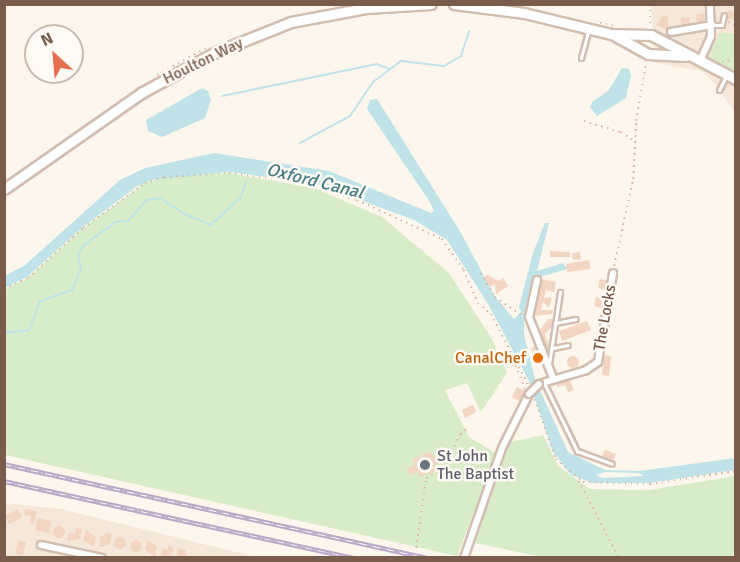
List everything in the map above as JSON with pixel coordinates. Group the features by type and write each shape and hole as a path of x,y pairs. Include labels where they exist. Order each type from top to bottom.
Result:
{"street":[{"name":"Houlton Way","path":"4,189 141,93 216,52 291,22 366,8 431,4"},
{"path":"454,4 524,13 589,28 611,34 648,54 688,56"},
{"path":"700,61 712,25 710,4"},
{"path":"671,32 712,25"},
{"path":"611,34 651,35 731,77"},
{"name":"The Locks","path":"464,558 502,448 530,394 541,382 586,370 598,362 613,273"},
{"path":"537,280 529,317 553,378"},
{"path":"41,545 102,558"}],"lane":[{"path":"712,25 722,25 726,21 724,15"},
{"path":"581,58 589,28"},
{"path":"719,90 731,77"},
{"path":"548,366 553,348 560,292"},
{"path":"555,323 576,319"},
{"path":"553,348 568,345"},
{"path":"541,382 577,451 612,464"}],"path":[{"path":"650,4 653,11"},
{"path":"726,21 735,24 734,19"},
{"path":"717,62 735,59"},
{"path":"613,273 637,142 636,121 646,64"},
{"path":"584,121 621,132 637,142"},
{"path":"4,289 28,278 83,228 145,183 214,173 274,178 357,200 442,239 464,270 478,303 491,314 527,384 556,459 579,480 619,558"},
{"path":"481,273 495,297 517,313 527,317"},
{"path":"514,359 522,385 530,394"},
{"path":"522,385 527,384"},
{"path":"416,548 426,478 444,468 460,434 468,428"},
{"path":"579,480 643,485 735,471"}],"shaded area":[{"path":"651,5 735,5 735,113 716,85 701,71 655,63"},
{"path":"4,503 62,509 256,557 5,557"}],"green space":[{"path":"719,33 735,33 735,73 725,71 709,57"},
{"path":"229,173 314,188 382,217 449,273 492,339 507,373 481,412 467,383 445,390 469,437 497,454 457,556 5,455 5,289 28,278 83,228 145,183 164,177"},
{"path":"543,435 558,466 590,489 649,490 735,476 735,557 542,557 475,543 510,442"}],"water":[{"path":"622,68 629,69 631,75 626,98 597,116 590,107 592,102 609,90"},
{"path":"202,88 208,91 211,100 205,118 162,137 148,131 146,120"},
{"name":"Oxford Canal","path":"377,99 461,233 494,295 514,319 521,312 519,307 533,253 545,223 549,223 537,271 563,263 567,269 537,278 524,314 524,335 535,379 568,452 605,470 640,471 735,458 735,470 650,483 592,483 571,475 553,452 529,381 488,304 447,240 414,220 314,183 228,172 152,180 136,187 83,227 27,277 5,288 5,276 25,265 120,180 145,168 214,153 329,171 431,213 434,211 430,202 367,109 370,100","holes":["605,472 639,473 644,476 602,478 596,475"]}],"building":[{"path":"728,10 736,11 736,19 728,19"},
{"path":"705,13 706,21 697,23 696,15"},
{"path":"663,15 668,17 668,30 656,25"},
{"path":"689,17 690,24 682,27 680,18"},
{"path":"550,251 570,252 570,257 550,257"},
{"path":"580,252 581,259 573,260 572,253"},
{"path":"589,260 591,269 567,272 566,264"},
{"path":"487,275 499,281 503,278 508,286 496,294 495,284 490,287 484,277"},
{"path":"540,279 556,282 554,292 546,290 544,298 552,297 549,308 543,302 541,310 553,310 552,314 532,316"},
{"path":"600,279 609,281 606,290 598,288"},
{"path":"596,297 603,299 601,308 594,306"},
{"path":"548,319 554,319 553,326 545,334 551,351 546,354 538,333"},
{"path":"587,321 591,330 562,341 559,331"},
{"path":"537,346 543,360 537,362 531,348"},
{"path":"604,355 611,356 609,376 602,375"},
{"path":"575,356 579,362 575,368 571,368 567,360"},
{"path":"569,378 574,390 568,392 565,385 557,387 556,382"},
{"path":"517,387 525,391 520,401 512,397"},
{"path":"473,405 476,412 465,418 462,410"},
{"path":"605,450 616,454 613,460 602,456"},
{"name":"St John The Baptist","path":"430,452 440,463 435,465 437,471 420,477 418,472 409,475 407,468 415,465 413,459"},
{"path":"18,509 22,517 9,524 5,516"},
{"path":"25,509 37,511 34,524 29,523 31,516 24,515"},
{"path":"38,518 51,521 49,533 35,530"},
{"path":"59,526 65,532 59,538 53,532"},
{"path":"76,528 82,529 80,539 67,541 69,532 75,533"},
{"path":"86,530 96,537 94,547 83,540"},
{"path":"107,533 112,534 110,544 99,547 100,537"},
{"path":"122,537 126,543 122,549 118,549 114,541"},
{"path":"138,540 142,546 138,552 134,552 130,544"},
{"path":"147,540 157,546 155,557 145,550"},
{"path":"18,541 26,542 23,556 15,554"},
{"path":"168,546 174,547 172,555 160,558 162,549 168,550"},
{"path":"179,548 185,550 188,558 176,558"}],"waterway":[{"path":"300,143 350,116 373,82 401,61 444,66 461,56 469,31"},
{"path":"222,96 376,64 390,69"},
{"path":"4,333 29,330 40,301 72,290 81,269 78,254 84,245 116,222 128,221 147,200 160,198 185,214 211,225 241,197 246,182"}],"railway":[{"path":"4,464 429,558"},
{"path":"4,481 354,558"}],"place":[{"name":"CanalChef","path":"538,358"},
{"name":"St John The Baptist","path":"425,465"}]}
